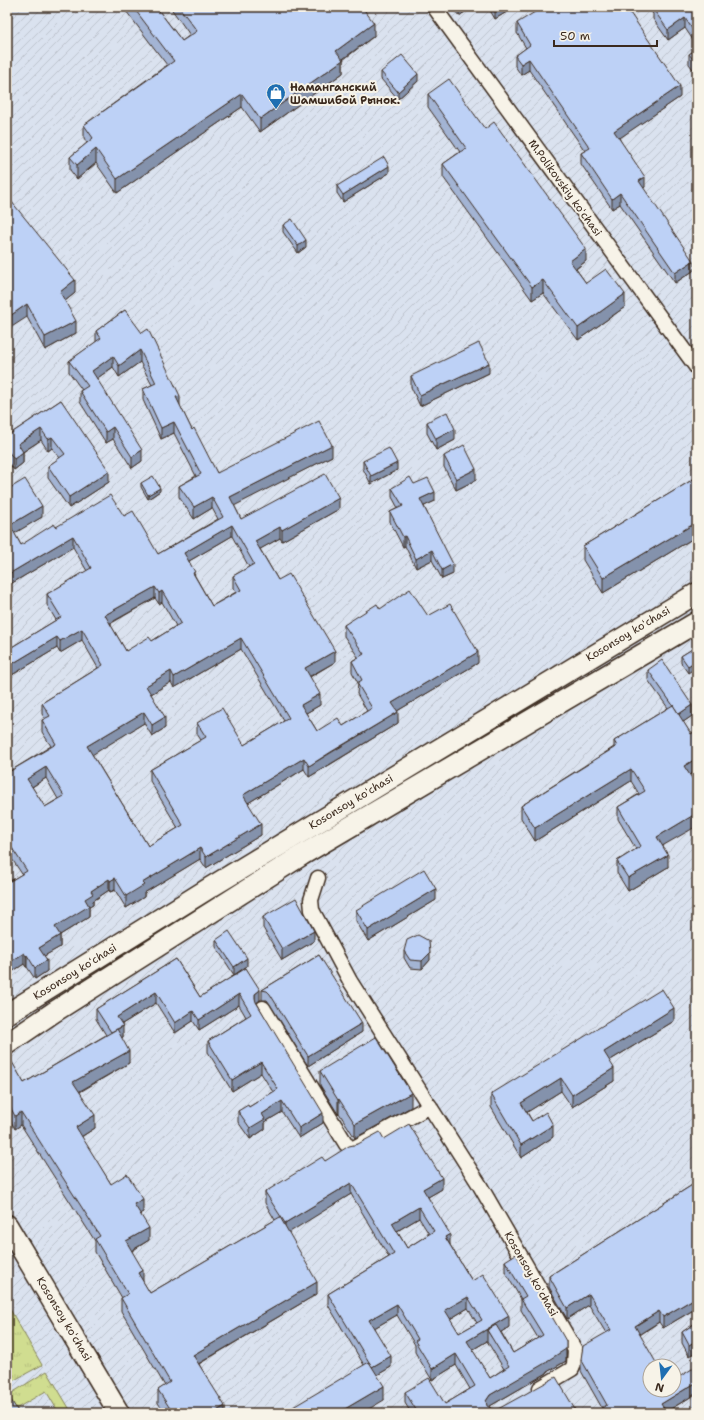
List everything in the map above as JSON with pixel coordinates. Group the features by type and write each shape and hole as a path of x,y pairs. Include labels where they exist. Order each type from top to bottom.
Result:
{"street":[{"name":"M.Polikovskiy koʻchasi","path":"434,7 697,368"},
{"name":"Kosonsoy koʻchasi","path":"7,1014 211,887 697,593"},
{"name":"Kosonsoy koʻchasi","path":"7,1044 54,1012 302,855 697,622"},
{"name":"Kosonsoy koʻchasi","path":"318,878 311,900 312,910 350,981 479,1184 575,1350 572,1369 527,1395"},
{"path":"264,1008 346,1144 351,1149 430,1106"},
{"name":"Kosonsoy koʻchasi","path":"7,1225 120,1413"}],"shaded area":[{"path":"7,7 697,7 697,1413 7,1413"}],"green space":[{"path":"7,1304 42,1365 7,1384"},
{"path":"47,1371 72,1413 59,1413 46,1391 12,1411 7,1396"}],"building":[{"path":"133,7 156,7 182,41 197,31 179,7 362,7 374,23 336,51 343,60 260,119 242,94 117,179 96,149 77,165 70,157 93,138 84,125 174,61"},
{"path":"543,7 626,7 680,86 614,131 645,177 639,181 693,261 675,273 620,193 612,199 581,153 590,148 529,59 521,64 515,56 530,45 517,23"},
{"path":"656,7 697,7 697,36 685,18 668,30 653,9"},
{"path":"697,49 697,62 696,63 689,54"},
{"path":"402,55 418,74 398,92 381,72"},
{"path":"449,79 485,129 494,122 586,249 570,261 586,283 606,269 625,294 578,328 543,280 532,287 443,164 466,148 428,94"},
{"path":"384,157 389,166 343,195 337,186"},
{"path":"7,196 75,280 60,292 76,321 45,337 27,304 7,318"},
{"path":"292,219 306,240 298,246 283,225"},
{"path":"125,310 142,333 148,329 180,396 176,397 192,430 194,428 217,473 319,421 332,445 230,497 241,519 325,474 339,498 282,530 280,527 255,541 278,580 289,574 335,651 305,668 320,694 301,705 317,731 338,718 343,726 372,708 357,683 362,680 352,661 364,654 344,625 377,604 380,609 410,589 428,616 450,604 478,652 392,703 398,712 309,766 304,758 243,795 261,824 206,857 200,848 142,883 144,885 126,896 115,878 110,881 109,879 91,891 93,894 85,899 89,906 55,927 60,935 39,948 47,960 35,968 27,955 26,956 24,953 7,964 7,883 27,871 12,848 7,851 7,773 56,744 42,720 50,716 42,703 103,665 82,629 60,641 57,637 12,664 7,656 7,650 61,617 47,594 91,568 73,536 7,575 7,490 25,479 42,506 10,525 21,545 54,524 56,527 110,495 124,516 133,511 158,554 223,517 212,497 194,507 179,486 201,474 174,422 161,428 143,389 156,383 140,350 119,366 113,356 92,371 142,450 132,457 113,427 106,432 80,391 88,386 69,361 101,338 96,331","holes":["232,525 254,564 233,576 241,590 212,606 193,573 195,572 184,553","155,587 159,593 162,591 181,623 152,641 149,637 126,651 105,615","241,638 289,718 244,745 222,708 197,723 206,737 150,770 183,825 148,846 87,746 144,712 152,725 165,717 146,686 171,671 174,677","46,767 64,796 45,807 27,779"]},
{"path":"479,343 489,363 420,395 411,376"},
{"path":"61,400 109,471 69,497 48,466 65,454 52,437 48,439 41,429 18,444 23,452 14,459 7,451 7,436"},
{"path":"447,412 455,429 436,439 427,422"},
{"path":"464,445 476,469 456,479 444,456"},
{"path":"389,448 397,463 371,476 363,461"},
{"path":"153,476 160,488 148,495 141,483"},
{"path":"410,477 414,484 428,478 435,492 420,499 453,564 442,570 432,550 416,559 405,536 403,537 390,512 403,506 392,488"},
{"path":"697,477 697,522 603,578 583,546"},
{"path":"697,646 697,660 688,666 681,656"},
{"path":"662,660 692,705 679,714 648,670"},
{"path":"673,705 691,734 697,730 697,758 684,766 697,786 697,813 657,837 668,855 628,878 617,861 641,846 618,807 645,791 631,769 535,828 521,806 617,746 614,741"},
{"path":"424,869 436,889 368,930 356,910"},
{"path":"296,898 314,931 282,949 263,917"},
{"path":"229,931 247,958 234,967 216,940"},
{"path":"418,935 429,941 430,953 422,961 410,960 404,951 407,940"},
{"path":"319,955 362,1023 308,1056 270,994 267,991 262,990"},
{"path":"176,959 200,997 246,968 260,990 255,994 256,1002 323,1113 299,1128 282,1101 262,1114 265,1119 250,1128 238,1111 248,1105 249,1107 278,1089 261,1062 232,1080 208,1041 251,1014 239,994 199,1020 193,1011 175,1023 156,992 117,1017 123,1026 111,1032 96,1009"},
{"path":"662,989 674,1008 604,1052 614,1068 572,1095 561,1078 521,1103 532,1121 546,1112 553,1125 521,1145 491,1094"},
{"path":"117,1029 129,1051 73,1082 95,1115 76,1127 111,1184 127,1174 143,1199 134,1204 149,1228 126,1241 143,1270 138,1273 150,1293 280,1217 317,1282 193,1355 225,1406 213,1413 173,1413 158,1390 170,1382 121,1298 128,1294 95,1239 100,1236 21,1112 15,1116 7,1101 7,1055 24,1083"},
{"path":"376,1037 411,1093 355,1124 320,1071"},
{"path":"409,1124 442,1178 423,1189 450,1234 445,1237 472,1281 483,1274 509,1316 467,1341 490,1378 509,1366 487,1330 496,1325 513,1353 543,1335 521,1299 526,1296 505,1261 516,1254 566,1341 566,1349 547,1362 490,1395 486,1401 487,1406 494,1410 498,1409 556,1377 577,1413 418,1413 405,1392 429,1378 445,1404 475,1386 456,1354 432,1369 415,1341 418,1339 397,1304 369,1320 391,1356 372,1367 328,1294 394,1254 351,1183 285,1223 265,1192 322,1157 325,1161 349,1146 358,1144 380,1132 384,1139","holes":["419,1207 434,1231 407,1248 392,1223","468,1297 482,1320 459,1333 445,1310"]},
{"path":"697,1182 697,1301 695,1298 663,1317 659,1311 635,1326 653,1358 642,1358 642,1398 671,1398 661,1404 667,1413 593,1413 607,1405 581,1359 583,1346 611,1330 589,1294 567,1308 549,1276"},
{"path":"697,1322 697,1340 689,1345 682,1332"},
{"path":"369,1362 384,1386 338,1413 283,1413"},
{"path":"697,1366 697,1382 682,1391 682,1375"},
{"path":"8,1395 19,1413 7,1413"}],"place":[{"name":"Наманганский Шамшибой Рынок.","path":"276,110"}]}
